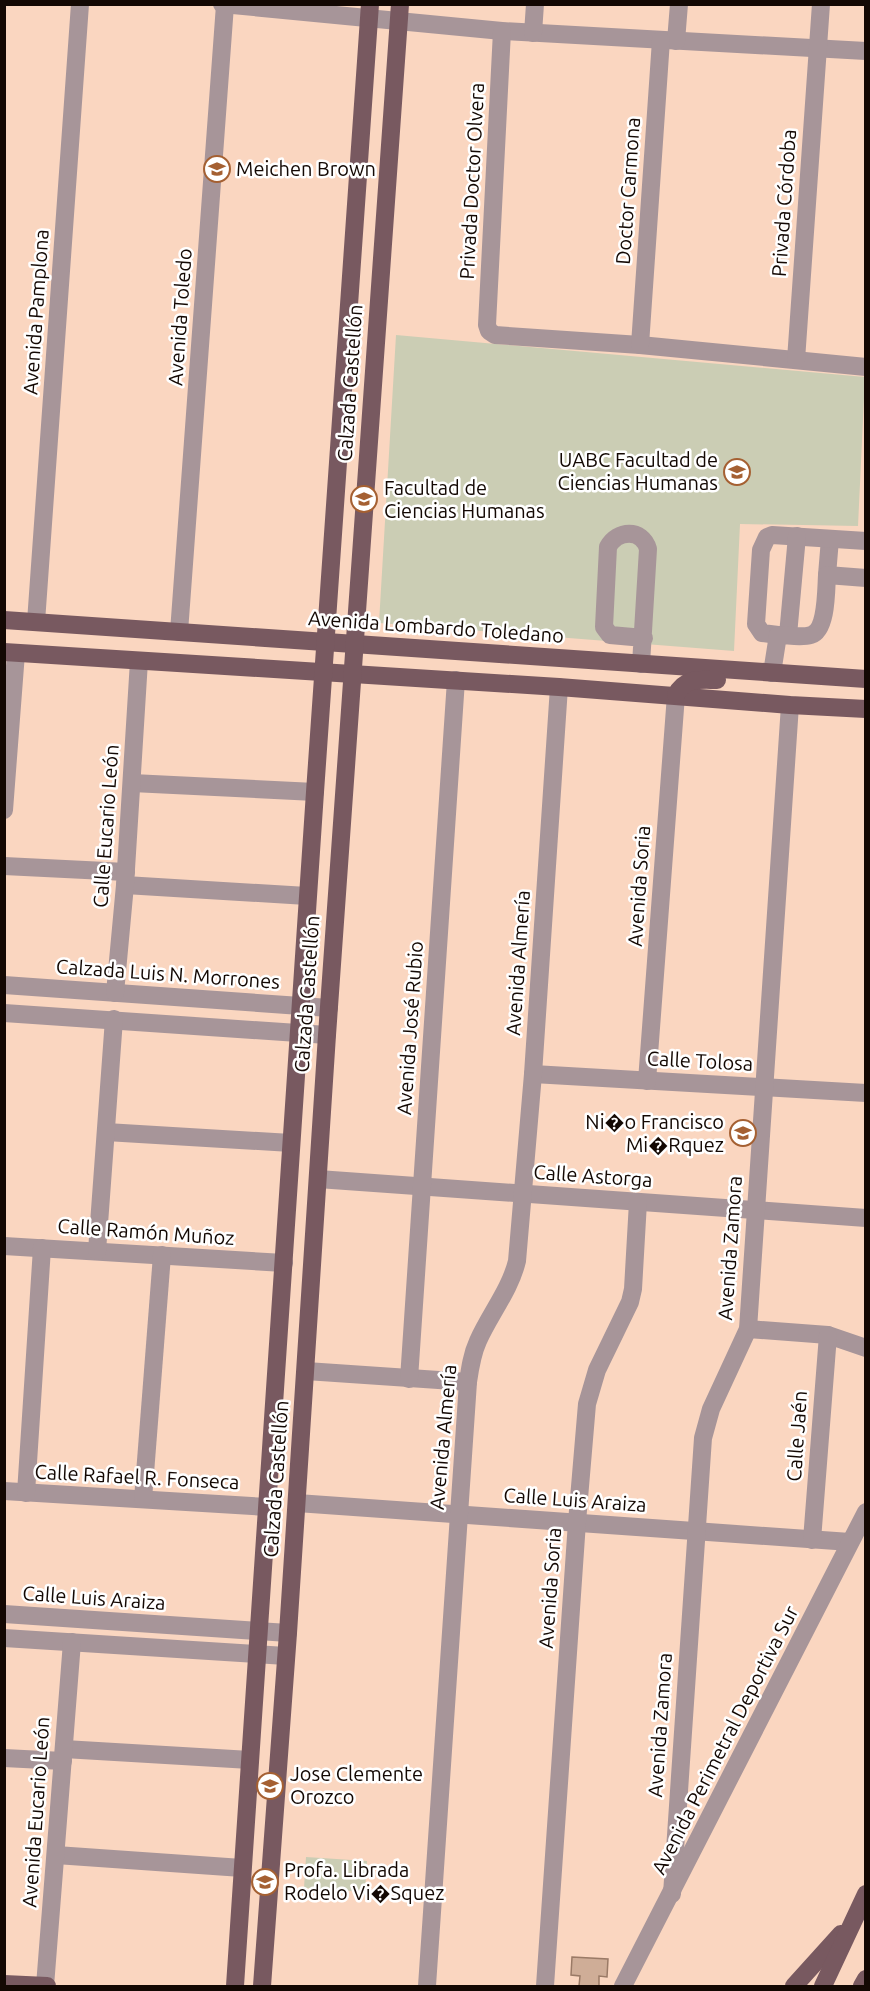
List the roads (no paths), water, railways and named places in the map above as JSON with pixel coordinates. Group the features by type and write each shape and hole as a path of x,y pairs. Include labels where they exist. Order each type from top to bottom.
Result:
{"main road":[{"name":"Calzada Castellón","path":"235,1986 369,12"},
{"name":"Calzada Castellón","path":"262,1986 399,13"},
{"name":"Avenida Lombardo Toledano","path":"4,620 866,679"},
{"path":"10,652 863,708"},
{"path":"559,687 580,681 629,682 638,674 636,663"},
{"path":"676,695 682,685 693,680 749,679 772,673"},
{"path":"823,1986 866,1894"},
{"path":"794,1986 852,1922"},
{"path":"862,1986 866,1979"},
{"path":"4,1984 46,1986"}],"street":[{"name":"Avenida Pamplona","path":"36,622 80,4"},
{"path":"533,33 535,4"},
{"name":"Doctor Carmona","path":"640,345 669,41 679,4"},
{"name":"Privada Córdoba","path":"796,360 821,4"},
{"path":"223,5 399,13 502,31 866,51"},
{"name":"Avenida Toledo","path":"179,632 223,5"},
{"name":"Privada Doctor Olvera","path":"502,31 487,324 489,331 495,334 640,345"},
{"path":"640,345 866,367"},
{"path":"636,663 639,637 648,549 639,536 626,533 615,538 608,547 603,623 610,635 639,637"},
{"path":"830,539 823,620 819,629 808,636 762,633 756,624 761,550 764,540 769,536 797,536 866,541"},
{"path":"772,673 783,635 797,536"},
{"path":"827,575 866,578"},
{"path":"4,810 10,652"},
{"name":"Calle Eucario León","path":"116,993 139,661"},
{"name":"Avenida José Rubio","path":"410,1379 456,680"},
{"name":"Avenida Almería","path":"427,1986 468,1382 473,1353 478,1340 514,1271 524,1194 559,687"},
{"name":"Avenida Soria","path":"647,1081 676,695"},
{"name":"Avenida Zamora","path":"672,1894 703,1438 706,1421 748,1329 790,705"},
{"path":"132,783 315,792"},
{"path":"4,866 308,896"},
{"name":"Calzada Luis N. Morrones","path":"4,985 329,1008"},
{"path":"4,1013 327,1035"},
{"path":"97,1251 114,1019"},
{"name":"Calle Tolosa","path":"533,1074 866,1093"},
{"path":"106,1132 291,1143"},
{"name":"Calle Astorga","path":"318,1179 866,1218"},
{"name":"Avenida Soria","path":"545,1986 587,1404 592,1381 630,1302 633,1289 638,1202"},
{"name":"Calle Ramón Muñoz","path":"4,1246 284,1263"},
{"path":"26,1492 42,1248"},
{"path":"143,1499 162,1255"},
{"path":"748,1329 828,1335 866,1348"},
{"name":"Calle Jaén","path":"812,1540 828,1335"},
{"path":"306,1371 468,1382"},
{"name":"Calle Rafael R. Fonseca","path":"4,1491 267,1507"},
{"name":"Calle Luis Araiza","path":"297,1503 850,1542"},
{"name":"Avenida Perimetral Deportiva Sur","path":"623,1986 866,1512"},
{"path":"8,1614 7,1638 286,1656"},
{"name":"Calle Luis Araiza","path":"8,1614 288,1634"},
{"name":"Avenida Eucario León","path":"46,1986 72,1642"},
{"path":"4,1758 63,1755 250,1760"},
{"path":"56,1855 243,1868"}],"place":[{"name":"Meichen Brown","path":"217,169"},
{"name":"UABC Facultad de Ciencias Humanas","path":"737,472"},
{"name":"Facultad de Ciencias Humanas","path":"364,499"},
{"name":"Ni�o Francisco Mi�Rquez","path":"743,1133"},
{"name":"Jose Clemente Orozco","path":"270,1786"},
{"name":"Profa. Librada Rodelo Vi�Squez","path":"265,1882"}]}
